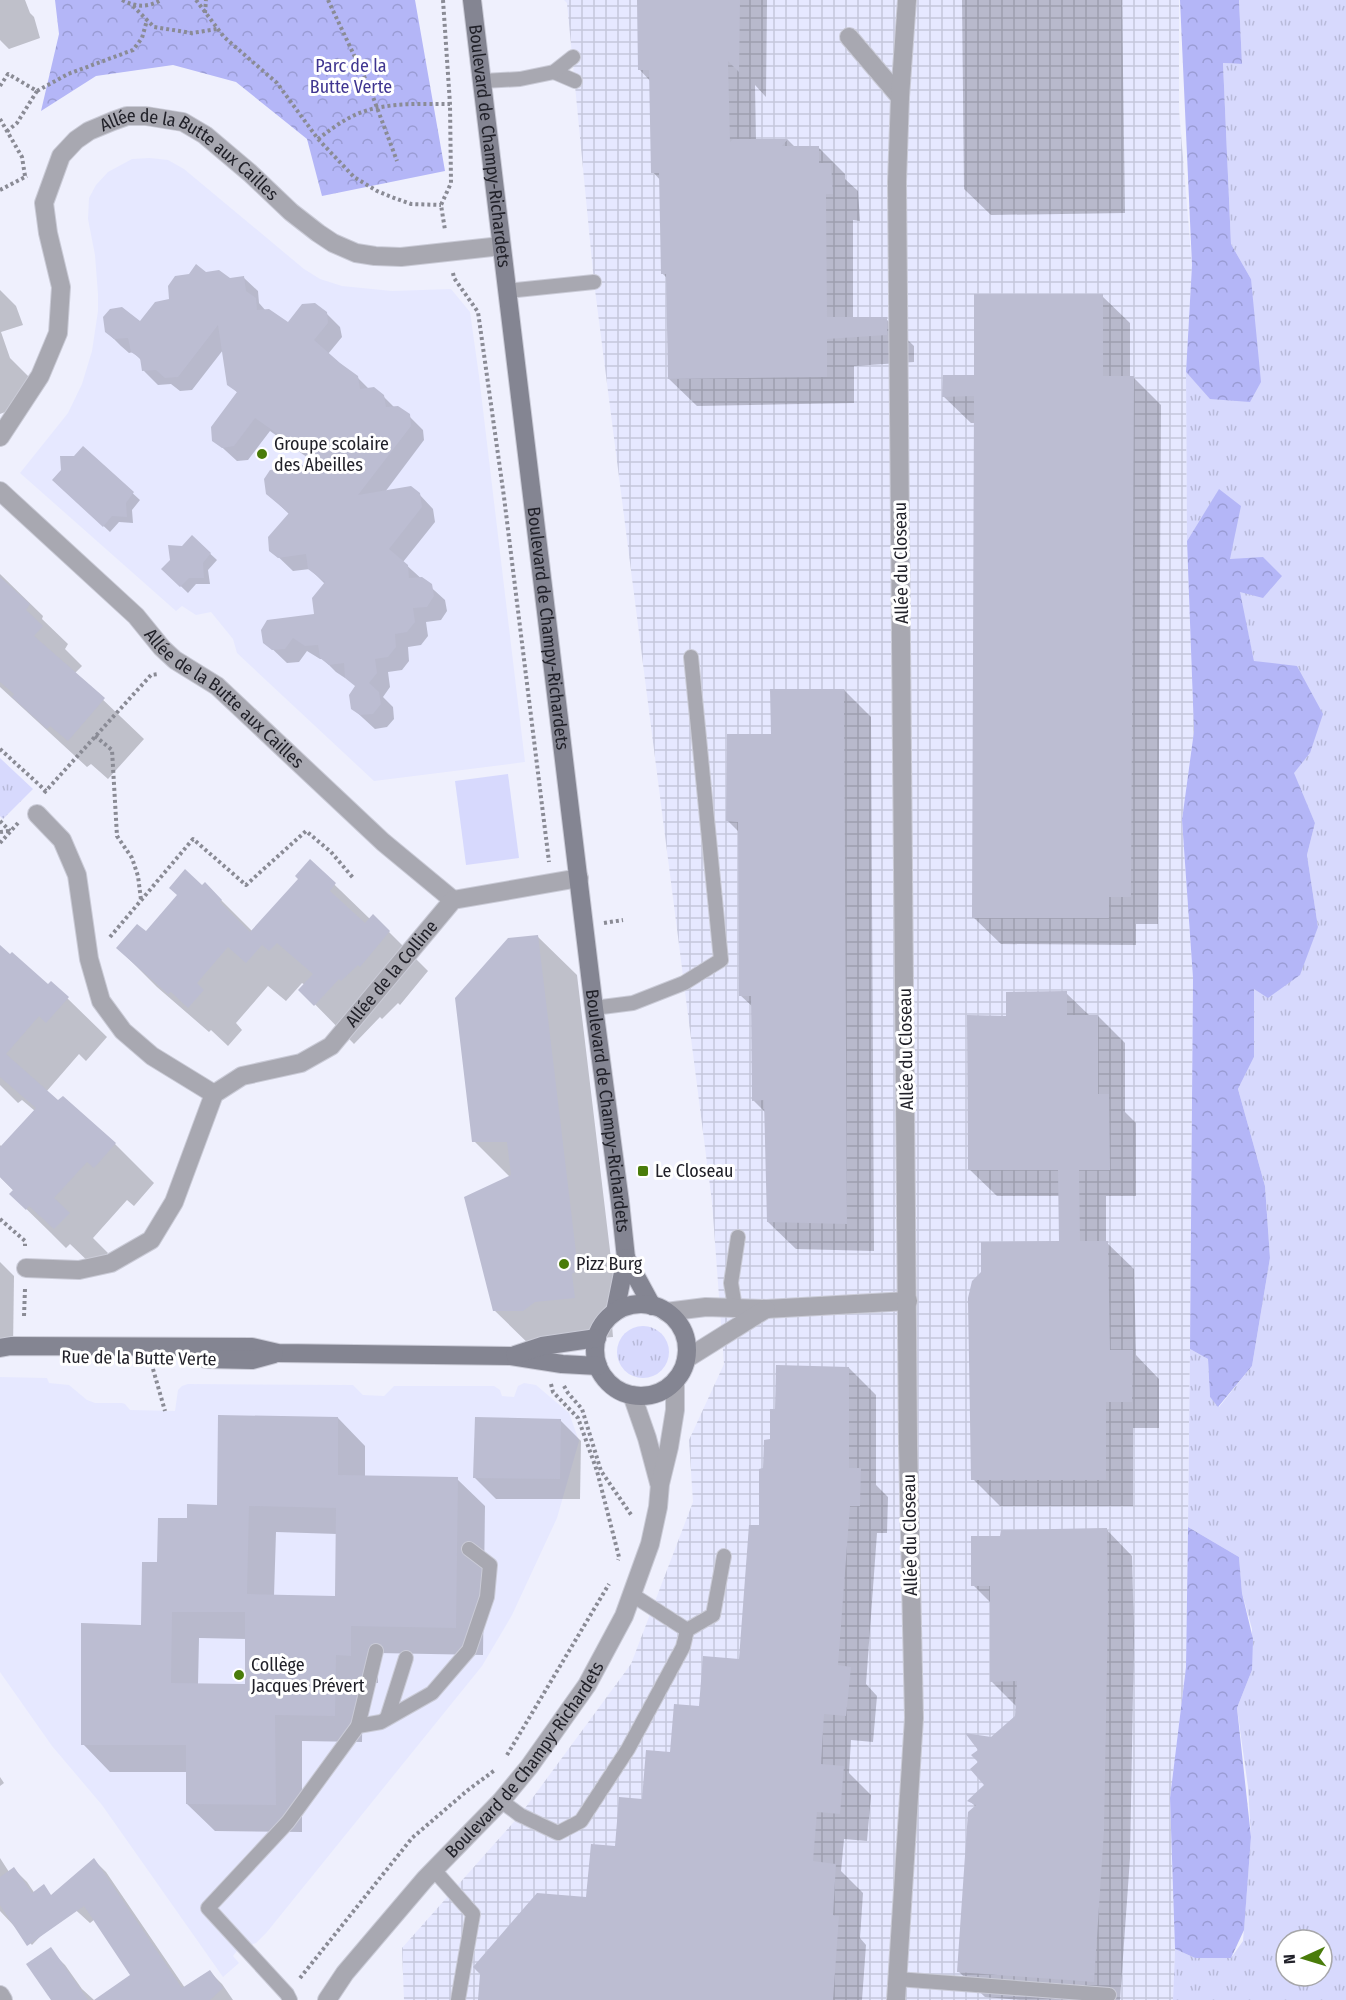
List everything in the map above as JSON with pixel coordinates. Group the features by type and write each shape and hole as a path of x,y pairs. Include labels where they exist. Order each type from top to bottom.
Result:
{"street":[{"name":"Boulevard de Champy-Richardets","path":"472,0 626,1258 615,1312"},
{"name":"Allée du Closeau","path":"896,2000 914,1718 909,1456 897,182 900,97 908,0"},
{"path":"849,38 900,97"},
{"name":"Allée de la Butte aux Cailles","path":"0,437 40,376 58,333 61,287 48,233 44,202 61,156 76,140 105,124 127,116 146,116 183,122 205,135 291,212 318,233 333,243 356,253 401,257 501,246"},
{"name":"Allée de la Butte aux Cailles","path":"0,490 136,616 175,660 218,686 383,842 453,900"},
{"path":"26,1269 79,1270 111,1263 151,1240 174,1202 214,1094 152,1056 123,1031 101,1001 90,960 77,875 62,840 37,814"},
{"path":"453,900 579,878"},
{"name":"Allée de la Colline","path":"214,1094 242,1076 301,1063 331,1046 453,900"},
{"name":"Boulevard de Champy-Richardets","path":"626,1258 659,1309"},
{"path":"659,1309 679,1325 684,1335 686,1359 675,1381 666,1389 644,1396 632,1395 617,1389 606,1379 598,1366 595,1357 597,1338 601,1328 615,1312 633,1305 659,1309 735,1307 766,1309 908,1301"},
{"path":"686,1359 766,1309"},
{"name":"Rue de la Butte Verte","path":"511,1356 542,1346 597,1338"},
{"name":"Rue de la Butte Verte","path":"0,1348 11,1346 252,1347 278,1353 511,1356 562,1364 598,1366"},
{"name":"Rue de la Butte Verte","path":"0,1354 10,1357 252,1360 278,1353"},
{"name":"Boulevard de Champy-Richardets","path":"327,2000 345,1973 434,1870 501,1801 587,1685 624,1616 650,1544 672,1428 675,1381"},
{"name":"Boulevard de Champy-Richardets","path":"632,1395 660,1484"},
{"path":"0,1995 3,2000"}],"lane":[{"path":"483,81 520,79 554,72 573,57"},
{"path":"554,72 575,81"},
{"path":"507,291 594,282"},
{"path":"594,1008 633,1003 684,983 721,960 690,657"},
{"path":"735,1307 731,1283 738,1237"},
{"path":"358,1726 381,1722 432,1693 470,1650 487,1597 490,1565 469,1549"},
{"path":"501,1801 520,1815 558,1833 581,1821 628,1749 683,1647 687,1630 713,1615 724,1556"},
{"path":"631,1594 687,1630"},
{"path":"288,1997 208,1908 288,1822 358,1726 376,1651"},
{"path":"387,1718 406,1658"},
{"path":"434,1870 473,1914 458,2000"},
{"path":"897,1979 1108,1995"}],"path":[{"path":"122,0 133,6 154,27 192,33 217,29"},
{"path":"133,6 152,5 161,0"},
{"path":"196,0 217,29 277,83 318,139 354,177 377,191 411,204 441,205"},
{"path":"205,14 206,0"},
{"path":"328,0 370,88 397,161"},
{"path":"442,0 450,104 451,183 441,205 454,278 478,312 551,883"},
{"path":"6,132 17,123 37,91 68,74 133,50 142,38 147,20"},
{"path":"0,86 8,74 37,91"},
{"path":"318,139 358,113 377,107 450,104"},
{"path":"0,119 22,157 25,176"},
{"path":"0,749 46,791 151,675 159,674 175,660"},
{"path":"95,736 112,750 117,836 132,858 138,876 141,900"},
{"path":"0,821 10,831 0,832"},
{"path":"90,960 193,839 246,885 306,831 331,852 354,879"},
{"path":"152,1368 165,1411"},
{"path":"551,1377 553,1392 579,1418 594,1462 620,1557 615,1567"},
{"path":"563,1382 568,1393 582,1409 601,1471 650,1544"},
{"path":"506,1756 605,1592 612,1576"},
{"path":"288,1997 412,1838 500,1766"}],"shaded area":[{"path":"564,0 1179,0 1179,110 1192,265 1186,372 1187,541 1194,730 1182,820 1193,978 1186,1667 1170,1798 1175,1949 1173,2000 404,2000 402,1948 520,1815 631,1664 693,1502 689,1440 724,1364 712,1202 594,282 567,3"},
{"name":"Groupe scolaire des Abeilles","path":"132,159 168,160 184,169 304,269 320,279 342,286 392,291 451,289 470,312 525,762 374,781 237,653 233,639 211,612 196,615 182,606 176,611 20,473 68,413 82,384 92,351 98,294 95,255 88,219 89,198 96,185 108,172"},
{"name":"Collège Jacques Prévert","path":"0,1377 47,1378 49,1383 69,1385 87,1400 95,1403 122,1403 130,1410 175,1411 178,1390 188,1384 353,1385 363,1395 384,1396 394,1386 494,1386 500,1390 502,1396 514,1397 518,1386 524,1383 536,1385 569,1413 579,1441 557,1518 512,1615 482,1666 267,1932 256,1943 250,1945 244,1942 233,1956 239,1963 223,1977 102,1805 52,1746 0,1672"}],"green space":[{"name":"Parc de la Butte Verte","path":"55,0 415,0 445,171 322,196 307,139 236,82 173,65 96,76 41,111 59,34"},
{"path":"1180,0 1239,0 1242,64 1223,63 1231,244 1251,279 1261,382 1250,402 1210,399 1186,372 1192,265"},
{"path":"1239,0 1346,0 1346,2000 1173,2000 1175,1949 1195,1958 1231,1958 1243,1941 1251,1837 1248,1787 1237,1708 1252,1670 1252,1629 1242,1593 1239,1557 1188,1527 1190,1349 1208,1359 1210,1397 1219,1407 1252,1366 1270,1258 1265,1186 1238,1089 1254,1057 1254,989 1318,927 1307,855 1315,823 1293,773 1310,753 1254,661 1239,592 1229,559 1219,490 1187,541 1186,372 1211,399 1251,279 1231,244 1223,63 1242,64"},
{"path":"1219,489 1241,506 1230,559 1263,557 1282,576 1263,598 1240,592 1254,661 1297,666 1323,714 1310,753 1294,773 1315,823 1307,855 1318,927 1300,975 1268,998 1254,989 1254,1057 1238,1089 1265,1186 1270,1258 1252,1366 1218,1407 1210,1397 1208,1359 1190,1349 1193,978 1182,820 1194,731 1187,541"},
{"path":"0,758 33,789 3,819 0,816"},
{"path":"508,774 519,858 466,865 455,781"},
{"path":"643,1326 653,1328 661,1334 667,1342 669,1352 667,1362 661,1370 653,1376 643,1378 633,1376 625,1370 619,1362 617,1352 619,1342 625,1334 633,1328"},
{"path":"1188,1527 1239,1557 1242,1593 1253,1639 1252,1670 1237,1708 1251,1837 1244,1930 1231,1958 1195,1958 1175,1949 1170,1798 1186,1667"}],"building":[{"path":"637,0 740,0 739,72 728,61 730,142 733,139 788,139 782,146 819,146 819,163 831,163 833,194 826,194 827,317 887,317 887,335 827,339 827,377 668,379 666,274 661,274 659,173 651,173 649,70 638,70"},
{"path":"196,264 206,272 219,270 230,278 244,276 246,291 256,298 257,310 269,309 288,322 302,304 315,303 327,312 328,323 314,340 358,376 360,389 374,387 384,395 386,407 398,406 410,414 411,426 358,495 411,486 420,493 422,507 389,549 408,565 409,578 422,577 432,584 434,596 427,607 413,608 415,622 407,632 395,634 396,647 388,657 375,659 377,673 369,683 379,692 381,704 373,714 360,715 351,709 349,695 355,686 345,678 344,663 329,665 320,658 318,645 305,646 293,638 285,649 272,650 263,643 261,630 267,620 314,614 312,598 325,582 308,569 306,554 278,558 269,551 268,537 289,513 266,494 264,479 270,470 319,463 255,418 234,446 222,448 212,441 211,427 237,392 227,385 218,325 178,377 165,378 156,370 142,371 140,358 131,352 128,338 114,339 105,332 103,317 110,309 122,307 140,321 155,302 169,299 168,286 175,276 189,274"},
{"path":"974,294 1103,294 1103,376 1134,376 1131,897 1109,897 1109,918 972,918 974,396 942,397 943,375 974,375"},
{"path":"83,446 134,492 126,503 127,517 112,516 103,527 52,480 61,470 60,456 74,456"},
{"path":"192,535 211,553 203,563 204,578 189,578 180,587 161,569 170,560 168,545 182,546"},
{"path":"0,577 30,604 26,610 43,626 34,636 105,698 68,741 50,726 47,729 12,697 14,694 0,682"},
{"path":"770,689 844,689 847,1224 767,1222 764,1100 752,1101 751,996 739,996 738,822 726,821 727,734 771,734"},
{"path":"310,859 336,883 330,891 365,923 373,914 390,931 360,967 358,965 341,981 339,979 314,1006 298,990 313,974 277,943 269,951 262,945 246,963 228,947 197,983 204,990 188,1008 171,992 168,994 116,948 137,924 146,931 177,895 169,888 185,869 202,885 205,882 222,900 220,902 250,932 298,879 295,876"},
{"path":"538,935 578,1269 572,1274 575,1298 535,1302 523,1311 493,1311 464,1197 511,1175 507,1142 472,1142 455,998 508,938"},
{"path":"0,945 10,954 12,952 48,984 51,981 69,997 46,1023 39,1016 6,1054 58,1100 63,1096 116,1143 94,1168 87,1162 54,1198 70,1213 54,1229 29,1206 26,1210 9,1194 13,1190 0,1177 0,1147 36,1108 0,1077"},
{"path":"1067,991 1067,1015 1098,1015 1098,1094 1109,1094 1110,1170 1079,1170 1080,1241 1108,1241 1110,1350 1133,1350 1132,1402 1106,1402 1106,1480 971,1480 968,1298 972,1281 981,1272 981,1242 1059,1241 1058,1170 968,1170 967,1015 1006,1016 1006,992"},
{"path":"776,1365 849,1367 849,1468 861,1468 860,1506 850,1506 838,1665 851,1667 846,1716 824,1714 821,1764 844,1766 840,1814 817,1812 813,1861 836,1864 833,1915 839,1916 833,2000 478,2000 480,1974 473,1967 537,1893 586,1897 591,1844 615,1846 619,1797 642,1799 646,1750 670,1752 674,1704 699,1706 703,1656 739,1659 749,1525 759,1525 759,1469 763,1468 764,1440 770,1439 770,1409 775,1409"},
{"path":"218,1415 338,1417 338,1475 458,1477 456,1628 351,1626 351,1656 336,1655 335,1716 275,1715 276,1805 186,1804 186,1745 81,1745 81,1623 141,1625 142,1562 157,1562 158,1518 187,1518 187,1504 217,1505","holes":["249,1506 336,1508 335,1596 247,1594","172,1612 245,1612 245,1684 171,1683"]},
{"path":"475,1417 561,1419 560,1479 473,1478"},
{"path":"1107,1528 1104,1831 1094,1982 957,1972 968,1812 976,1805 967,1801 984,1785 970,1769 978,1762 971,1755 978,1750 965,1733 991,1737 1015,1716 1017,1681 990,1682 990,1586 971,1586 971,1536 1000,1536 1001,1530"},
{"path":"94,1858 182,1988 210,1970 223,1988 210,2000 94,2000 130,1975 84,1906 27,1946 0,1905 0,1877 14,1867 32,1893 44,1884 51,1895"},
{"path":"51,1947 88,2000 51,2000 26,1964"}],"place":[{"name":"Groupe scolaire des Abeilles","path":"262,454"},
{"name":"Le Closeau","path":"643,1171"},
{"name":"Pizz Burg","path":"564,1264"},
{"name":"Collège Jacques Prévert","path":"239,1675"}]}
